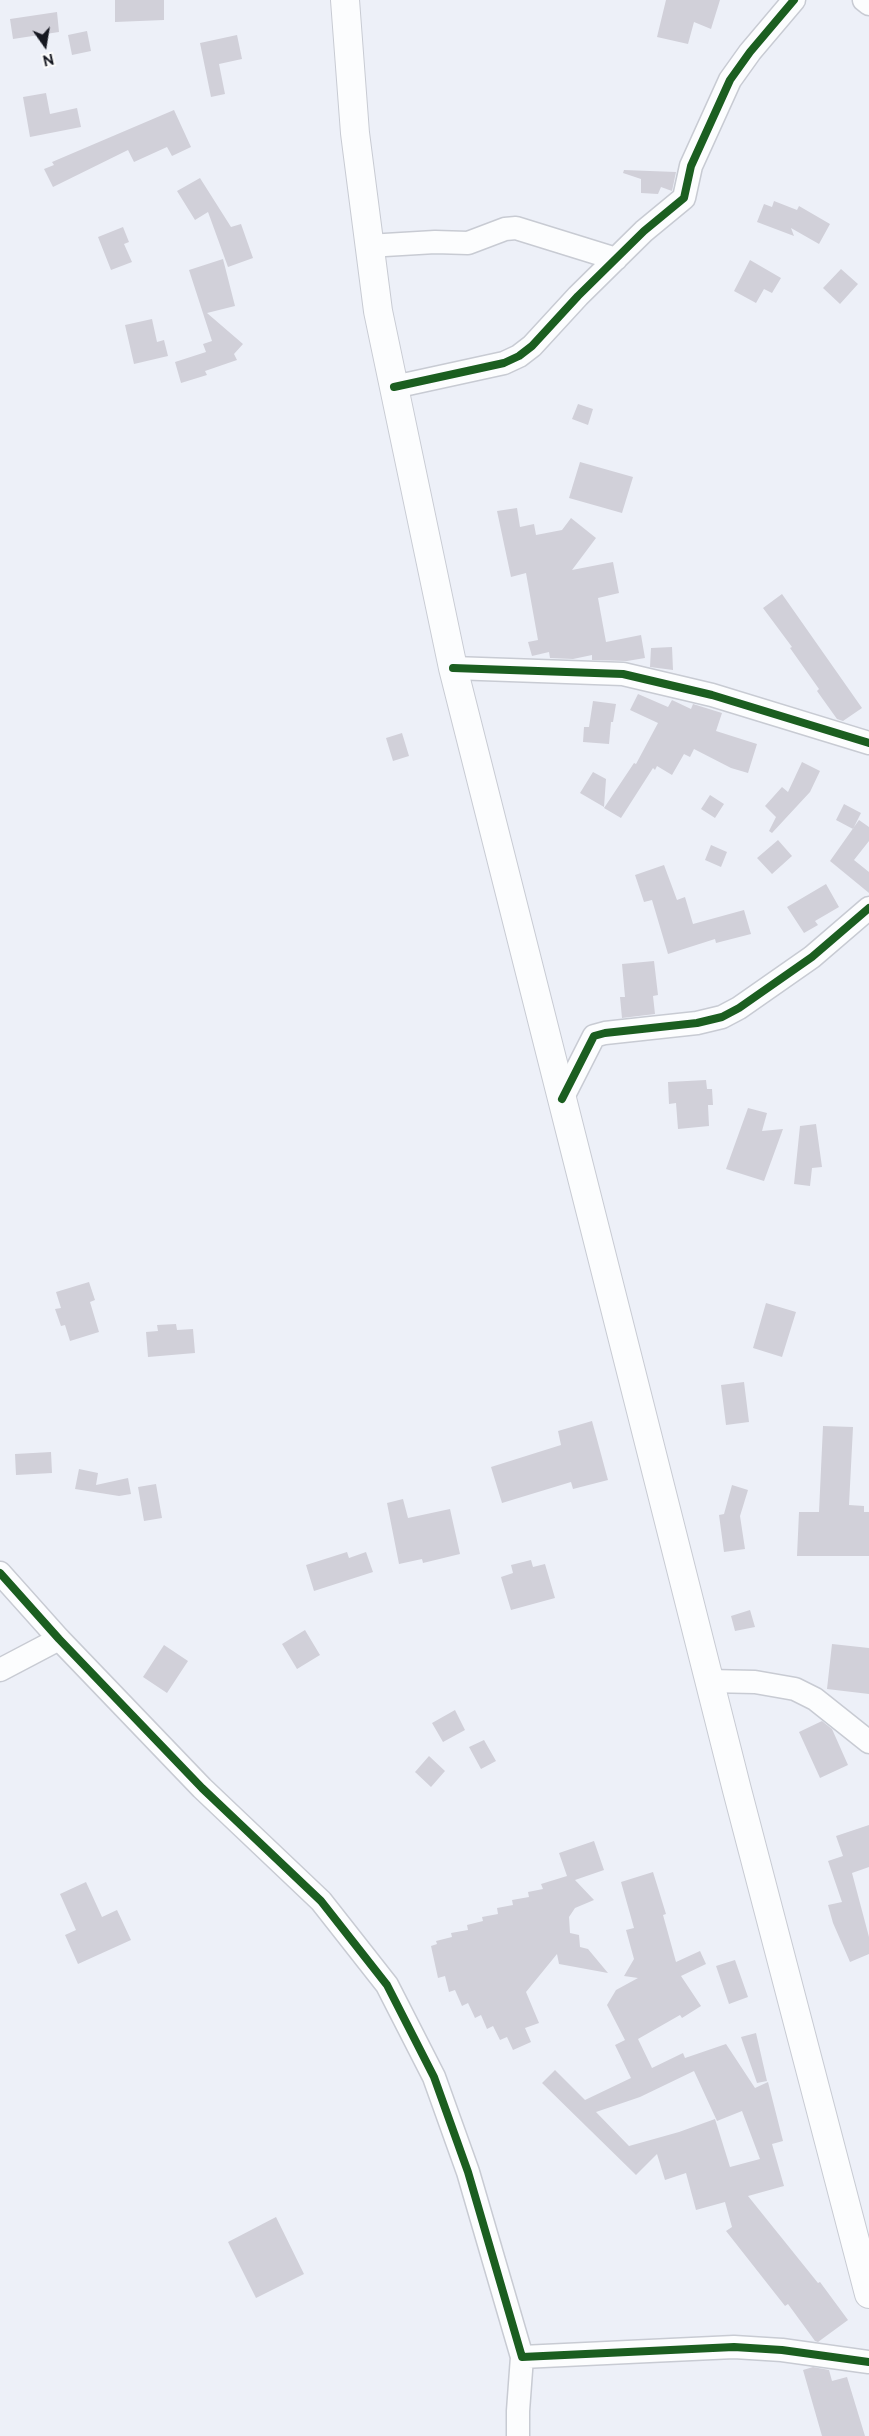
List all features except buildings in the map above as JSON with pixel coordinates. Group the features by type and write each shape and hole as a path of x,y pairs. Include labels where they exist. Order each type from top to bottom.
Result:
{"highway":[{"path":"345,0 355,133 368,246 378,311 454,668 709,1681 869,2294"}],"street":[{"path":"394,387 504,363 519,356 644,230 684,198 691,166 730,80 750,52 794,0"},
{"path":"864,0 869,4"},
{"path":"368,246 435,242 468,243 505,229 516,228 616,260"},
{"path":"454,668 623,674 712,695 869,743"},
{"path":"562,1099 594,1036 605,1033 697,1023 722,1017 739,1008 812,957 869,908"},
{"path":"0,1573 59,1639 202,1788 321,1901 387,1985 434,2077 468,2172 522,2357 518,2436"},
{"path":"0,1670 59,1639"},
{"path":"709,1681 755,1682 795,1690 815,1699 869,1742"},
{"path":"522,2357 734,2347 782,2350 869,2362"}],"cycle path":[{"path":"394,387 504,363 519,356 532,346 578,296 644,231 684,198 691,166 730,80 750,52 794,0"},
{"path":"453,668 623,674 712,695 869,743"},
{"path":"562,1099 594,1036 605,1033 697,1023 722,1017 739,1008 812,957 869,908"},
{"path":"0,1573 59,1639 202,1788 321,1901 387,1985 434,2077 468,2172 522,2357 734,2347 782,2350 869,2362"}]}
